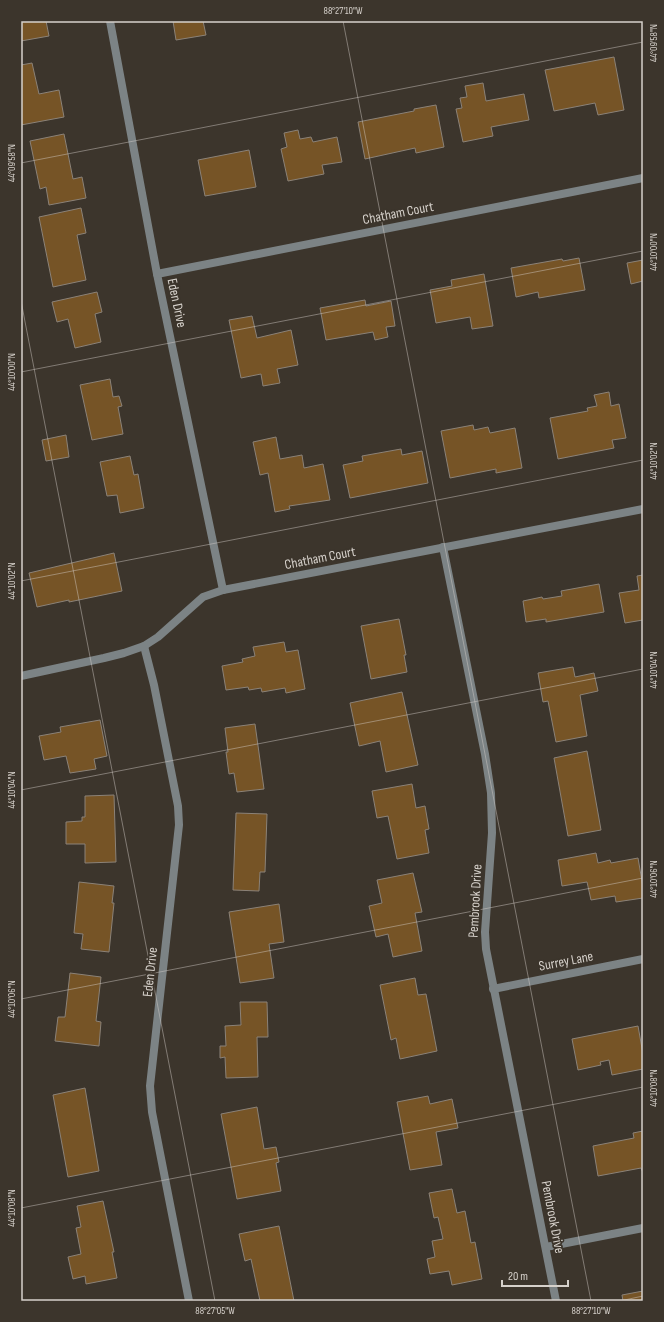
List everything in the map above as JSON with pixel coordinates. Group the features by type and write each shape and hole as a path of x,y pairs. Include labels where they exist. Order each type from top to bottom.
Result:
{"street":[{"name":"Eden Drive","path":"110,21 157,274 222,590"},
{"name":"Chatham Court","path":"157,274 643,178"},
{"name":"Chatham Court","path":"21,676 104,658 144,646 158,637 203,598 222,590 643,509"},
{"name":"Pembrook Drive","path":"443,547 485,754 491,793 492,833 484,932 486,949 556,1301"},
{"name":"Eden Drive","path":"144,646 154,685 178,806 178,819 150,1086 152,1112 189,1301"},
{"name":"Surrey Lane","path":"493,989 643,959"},
{"path":"546,1247 643,1228"}],"building":[{"path":"21,21 46,21 49,36 21,41"},
{"path":"173,21 203,21 206,35 176,40"},
{"path":"614,57 624,110 598,115 595,103 554,111 545,70"},
{"path":"32,63 39,94 59,90 64,117 21,125 21,65"},
{"path":"483,83 486,101 524,94 529,120 491,127 493,136 463,142 456,109 462,108 460,98 467,97 465,86"},
{"path":"436,105 444,147 416,153 415,148 365,159 358,122"},
{"path":"298,130 300,139 311,137 313,142 337,137 342,162 322,165 324,174 288,181 281,149 287,147 284,133"},
{"path":"64,134 73,179 82,177 86,198 49,205 46,187 40,189 30,141"},
{"path":"249,150 256,187 205,196 198,160"},
{"path":"81,208 86,233 77,235 86,280 53,287 39,217"},
{"path":"579,258 585,290 539,298 538,292 516,297 511,268 562,259 563,261"},
{"path":"643,260 643,281 631,284 627,263"},
{"path":"484,274 493,326 472,329 470,317 436,323 430,290 452,286 451,280"},
{"path":"97,292 102,312 95,314 101,342 75,348 68,319 57,322 52,302"},
{"path":"365,300 366,306 391,301 395,326 386,327 388,337 375,340 373,332 326,340 320,308"},
{"path":"252,316 257,338 291,330 298,365 277,369 280,383 263,386 261,374 241,378 229,320"},
{"path":"110,379 113,397 119,396 122,406 118,407 123,434 92,440 80,385"},
{"path":"609,392 611,406 619,404 626,438 612,440 614,448 558,459 550,418 588,411 587,408 597,406 594,395"},
{"path":"473,425 474,430 488,427 490,433 515,428 522,468 496,473 496,469 450,478 441,431"},
{"path":"66,435 69,457 46,461 42,440"},
{"path":"276,437 280,459 302,455 304,468 323,464 330,500 289,506 290,509 275,512 268,473 260,475 253,442"},
{"path":"401,449 402,455 422,451 428,483 350,498 343,465 363,461 362,456"},
{"path":"130,456 134,475 138,474 144,508 120,513 117,495 107,496 100,462"},
{"path":"114,553 122,591 37,607 29,573"},
{"path":"643,575 643,620 625,623 619,593 639,590 637,576"},
{"path":"599,584 604,612 546,622 546,619 526,622 523,601 542,597 543,599 562,596 561,591"},
{"path":"399,619 406,655 404,655 407,672 371,679 361,626"},
{"path":"284,642 286,652 298,650 305,689 286,693 285,688 262,692 261,688 249,690 248,687 226,690 222,666 243,662 242,659 255,656 253,647"},
{"path":"573,667 575,677 594,673 598,691 580,695 587,736 556,742 548,701 543,702 538,673"},
{"path":"402,692 418,765 386,772 380,741 359,746 350,703"},
{"path":"100,720 107,756 94,759 96,769 70,773 66,756 44,760 39,736 61,732 60,727"},
{"path":"255,724 264,789 237,792 234,773 229,774 225,728"},
{"path":"587,751 601,830 568,836 554,758"},
{"path":"412,784 416,808 425,806 429,829 425,830 429,853 397,859 388,816 377,818 372,791"},
{"path":"114,795 116,862 85,863 85,844 66,844 66,822 82,821 82,817 85,817 85,796"},
{"path":"236,813 267,814 265,872 260,872 259,891 233,890"},
{"path":"596,853 598,863 610,860 611,863 638,858 643,887 643,898 616,902 615,896 591,900 587,882 562,886 558,860"},
{"path":"413,873 422,912 415,913 422,951 393,957 388,934 376,937 369,906 382,903 377,880"},
{"path":"79,882 114,886 112,903 114,903 109,952 81,949 83,934 74,933"},
{"path":"279,904 284,942 269,944 274,978 240,983 229,912"},
{"path":"70,973 101,977 96,1021 101,1022 99,1046 55,1041 58,1017 65,1017"},
{"path":"415,978 418,995 426,994 437,1051 400,1059 396,1038 391,1040 380,985"},
{"path":"240,1002 267,1002 268,1037 257,1037 258,1077 226,1078 225,1057 220,1058 220,1046 226,1046 225,1026 241,1025"},
{"path":"638,1026 643,1054 643,1069 612,1075 609,1060 600,1062 601,1065 578,1070 572,1039"},
{"path":"85,1088 99,1171 68,1177 53,1095"},
{"path":"428,1096 430,1104 452,1099 458,1128 436,1132 442,1165 410,1170 397,1102"},
{"path":"257,1107 264,1149 276,1147 279,1162 276,1163 281,1191 237,1199 221,1114"},
{"path":"643,1131 643,1173 641,1168 598,1176 593,1146 634,1138 633,1133"},
{"path":"452,1189 457,1213 465,1211 471,1243 475,1242 482,1279 452,1285 449,1271 430,1274 427,1259 435,1257 432,1241 443,1239 438,1217 434,1218 429,1193"},
{"path":"103,1201 114,1252 112,1252 117,1278 86,1284 85,1276 73,1279 68,1257 81,1254 76,1228 81,1227 77,1206"},
{"path":"279,1226 294,1301 260,1301 251,1259 245,1261 239,1234"},
{"path":"643,1291 643,1301 623,1301 622,1295"}]}
